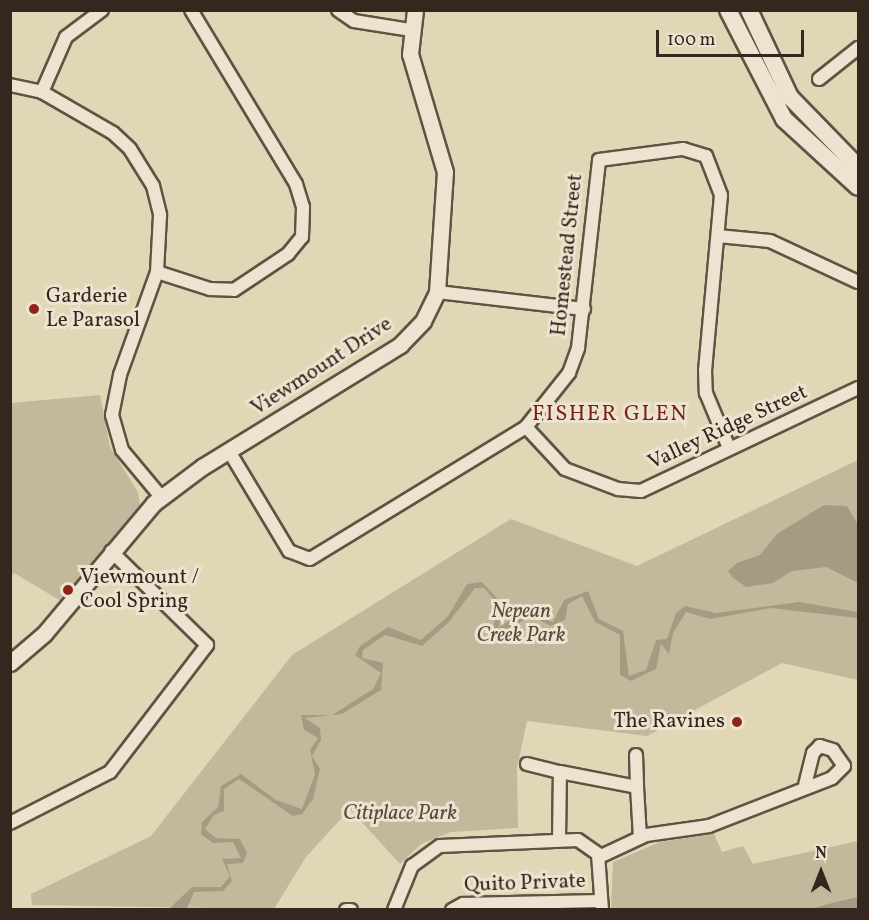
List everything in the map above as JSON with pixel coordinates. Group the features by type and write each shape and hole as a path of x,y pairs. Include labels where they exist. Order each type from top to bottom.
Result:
{"main road":[{"path":"728,10 784,119 833,158 858,166"},
{"path":"749,10 790,97 833,158 858,187"}],"street":[{"path":"42,92 66,37 102,10"},
{"path":"157,272 210,289 234,290 288,254 302,237 303,207 296,184 191,10"},
{"path":"338,10 354,21 411,30"},
{"name":"Viewmount Drive","path":"10,663 44,634 111,551 162,498 229,451 400,345 423,321 437,292 446,172 414,74 411,30 415,10"},
{"path":"819,79 858,48"},
{"path":"10,86 42,92 113,133 143,167 160,215 157,272 120,375 112,415 122,450 162,498"},
{"name":"Homestead Street","path":"229,451 290,551 310,559 526,427 569,374 584,309 596,169 604,157 698,150 706,156 721,195 705,370 706,393 729,448"},
{"path":"718,236 770,241 858,282"},
{"path":"437,292 584,309"},
{"name":"Valley Ridge Street","path":"526,427 565,469 618,489 641,490 858,388"},
{"path":"10,823 110,772 207,645 111,551"},
{"path":"636,755 640,837"},
{"path":"527,764 637,787"},
{"path":"559,840 560,772"},
{"path":"599,857 640,837 709,826 805,784"},
{"path":"394,909 412,866 440,846 559,840 586,843 599,857 602,905"},
{"name":"Quito Private","path":"452,909 463,904 602,905"},
{"path":"346,909 351,909"}],"green space":[{"path":"100,395 110,447 138,492 140,505 61,601 14,573 11,577 11,403"},
{"name":"Nepean Creek Park","path":"858,460 858,680 782,663 647,736 527,721 517,768 518,828 451,832 421,844 400,864 350,809 306,857 274,909 32,905 31,894 151,836 292,655 511,519 637,566"},
{"path":"714,834 722,852 743,846 753,864 858,841 858,909 611,909 613,862 660,842"}],"shaded area":[{"path":"824,505 847,506 858,525 858,583 826,567 792,571 773,583 746,587 732,577 728,571 737,563 760,555 777,534"},
{"path":"482,582 505,607 498,628 524,610 553,622 564,600 588,591 599,619 623,631 629,676 646,670 656,640 667,639 676,613 685,606 716,613 799,602 858,612 858,618 771,608 710,619 686,612 673,633 669,654 661,644 656,669 631,681 620,675 620,635 595,622 582,596 568,604 565,620 550,626 532,616 498,634 491,629 501,608 484,588 475,588 449,622 422,646 385,635 363,650 362,658 383,663 381,690 342,714 305,718 320,728 321,740 312,756 320,769 313,799 302,814 293,816 239,779 224,789 224,811 214,815 205,829 216,838 240,839 247,853 243,863 227,864 232,881 223,891 194,892 187,908 169,909 192,887 221,887 230,876 222,859 241,858 233,842 213,843 201,834 202,822 218,807 221,786 241,774 276,800 302,809 315,774 310,750 318,738 304,730 301,715 332,715 373,689 381,673 355,655 360,646 388,627 421,640 448,616 467,584"},
{"path":"858,897 858,909 812,909 824,905"}],"place":[{"name":"Garderie Le Parasol","path":"34,309"},
{"name":"Viewmount / Cool Spring","path":"68,590"},
{"name":"The Ravines","path":"737,722"}],"district":[{"name":"FISHER GLEN","path":"610,415"}],"park label":[{"name":"Citiplace Park","path":"400,814"}]}
